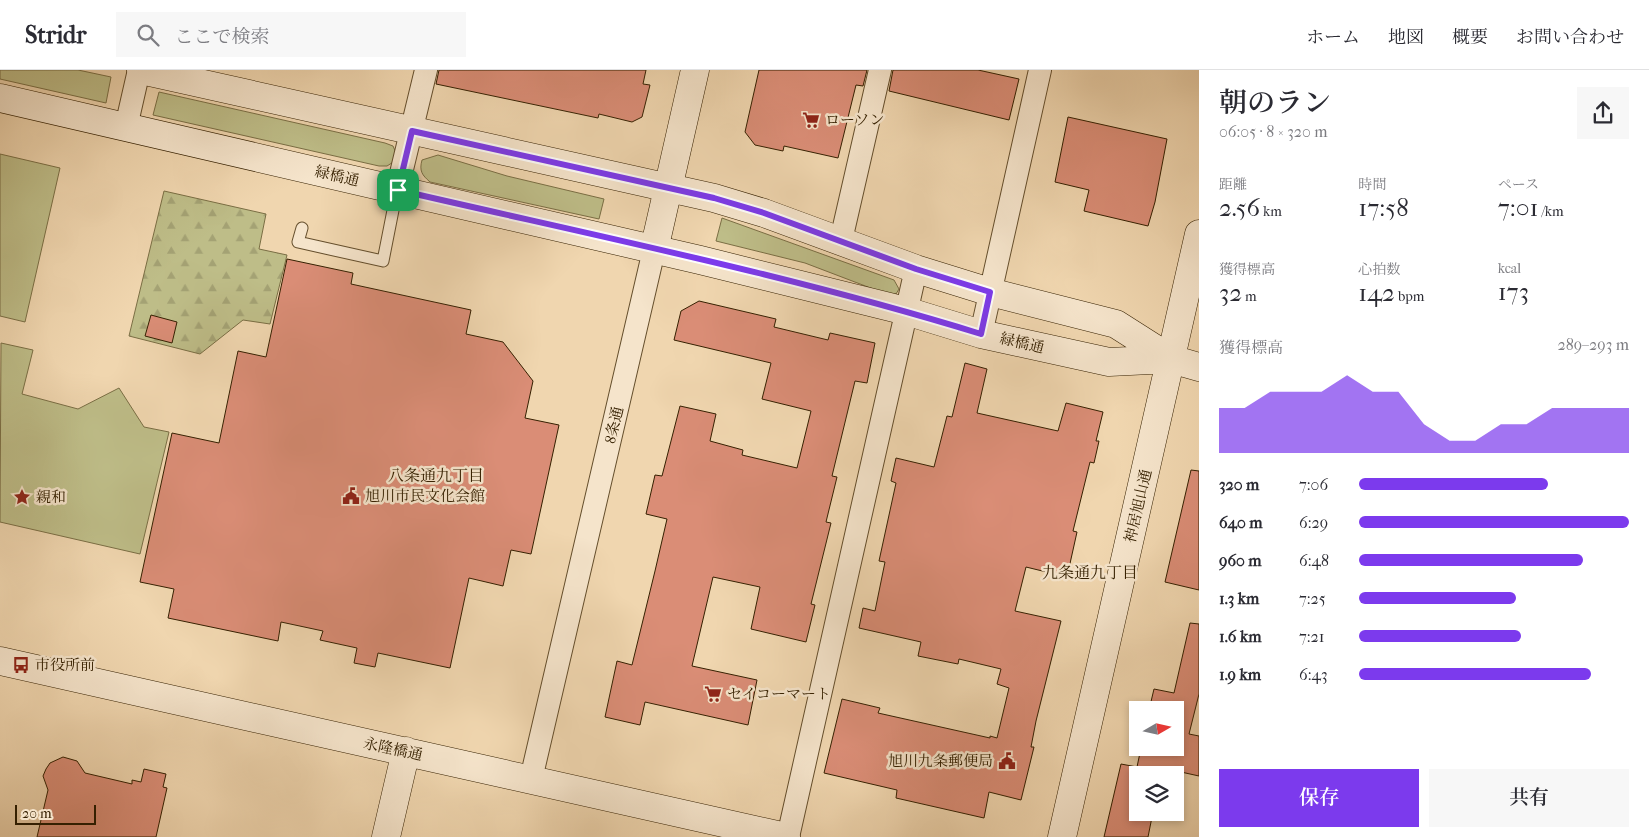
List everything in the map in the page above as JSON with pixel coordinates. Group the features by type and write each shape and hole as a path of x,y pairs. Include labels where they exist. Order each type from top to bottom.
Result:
{"street":[{"name":"緑橋通","path":"140,70 181,74 412,131 714,198 841,240 916,269 990,292 1116,324 1171,359 1199,367"},
{"path":"126,127 140,70"},
{"path":"398,190 426,70"},
{"name":"8条通","path":"531,779 694,70"},
{"path":"841,240 880,70"},
{"path":"981,334 1040,70"},
{"name":"緑橋通","path":"0,98 654,250 906,311 981,334 1109,362 1171,359"},
{"name":"神居旭山通","path":"1062,837 1199,234"},
{"path":"787,837 916,269"},
{"name":"永隆橋通","path":"0,660 787,837"},
{"path":"386,837 406,751"}],"lane":[{"path":"302,228 298,242 384,261 398,190"}],"green space":[{"path":"0,70 78,70 111,77 106,103 0,79"},
{"path":"159,92 385,143 393,146 396,153 395,161 387,166 379,166 153,115"},
{"path":"0,154 60,168 25,322 0,316"},
{"path":"438,155 507,176 604,199 599,219 430,182 422,172 422,160"},
{"path":"164,191 266,214 259,249 287,255 270,324 243,320 200,354 129,336"},
{"path":"722,218 894,280 899,289 896,294 889,295 805,263 716,241"},
{"path":"1,343 33,350 22,394 78,409 119,388 144,427 169,432 140,554 0,522"}],"building":[{"path":"439,70 646,70 643,84 650,85 642,117 632,122 599,114 598,118 436,84"},
{"path":"759,70 867,70 863,86 856,85 838,158 784,146 783,151 755,145 745,132"},
{"path":"893,70 978,70 1019,79 1009,120 889,91"},
{"path":"1068,117 1167,139 1155,202 1148,226 1084,211 1089,190 1055,182"},
{"name":"旭川市民文化会館","path":"287,259 353,273 351,284 471,310 466,334 503,342 533,381 525,418 559,425 531,554 511,550 503,586 469,578 450,668 378,653 375,667 354,663 357,648 320,640 323,631 281,622 278,641 168,618 174,589 140,582 172,433 219,443 238,351 266,357"},
{"path":"699,301 776,319 774,327 828,340 830,333 875,343 867,383 855,381 832,476 837,477 826,522 831,523 811,604 815,605 806,642 751,629 760,587 713,577 692,666 757,680 748,725 645,702 640,725 605,717 617,661 632,665 655,571 667,519 646,514 655,475 662,476 680,406 716,414 710,441 743,450 742,455 797,468 811,411 762,399 771,363 674,340 681,311"},
{"path":"151,315 177,322 172,343 145,336"},
{"path":"965,363 987,369 977,413 1058,431 1066,403 1103,412 1096,441 1099,441 1094,463 1090,462 1073,531 1077,532 1067,577 1026,567 1015,611 1061,621 1036,721 1031,747 1034,747 1021,800 989,792 984,818 896,798 897,790 824,773 842,699 880,708 878,713 997,738 1009,688 997,684 1001,669 959,659 958,664 918,656 921,642 859,628 863,608 875,611 885,562 879,561 896,483 891,481 896,458 934,467 947,416 952,417"},
{"path":"1191,470 1199,471 1199,590 1165,582"},
{"path":"1190,623 1199,624 1199,694 1189,734 1199,736 1199,776 1184,773 1184,766 1137,766 1139,756 1184,756 1184,701 1151,701 1154,689 1174,693"},
{"path":"63,757 77,761 85,773 132,784 132,780 141,782 144,769 166,774 163,787 167,788 156,837 37,837 48,790 43,776 50,763"},
{"path":"1121,764 1132,766 1129,766 1129,821 1151,821 1148,837 1104,837"}],"place":[{"name":"ローソン","path":"811,120"},
{"name":"旭川市民文化会館","path":"351,496"},
{"name":"親和","path":"22,497"},
{"name":"市役所前","path":"21,665"},
{"name":"セイコーマート","path":"713,694"},
{"name":"旭川九条郵便局","path":"1007,761"}],"district":[{"name":"八条通九丁目","path":"436,475"},
{"name":"九条通九丁目","path":"1090,572"}],"route":[{"path":"412,131 714,198 841,240 916,269 990,292 981,334 906,311 700,260 398,190 412,131"}]}
